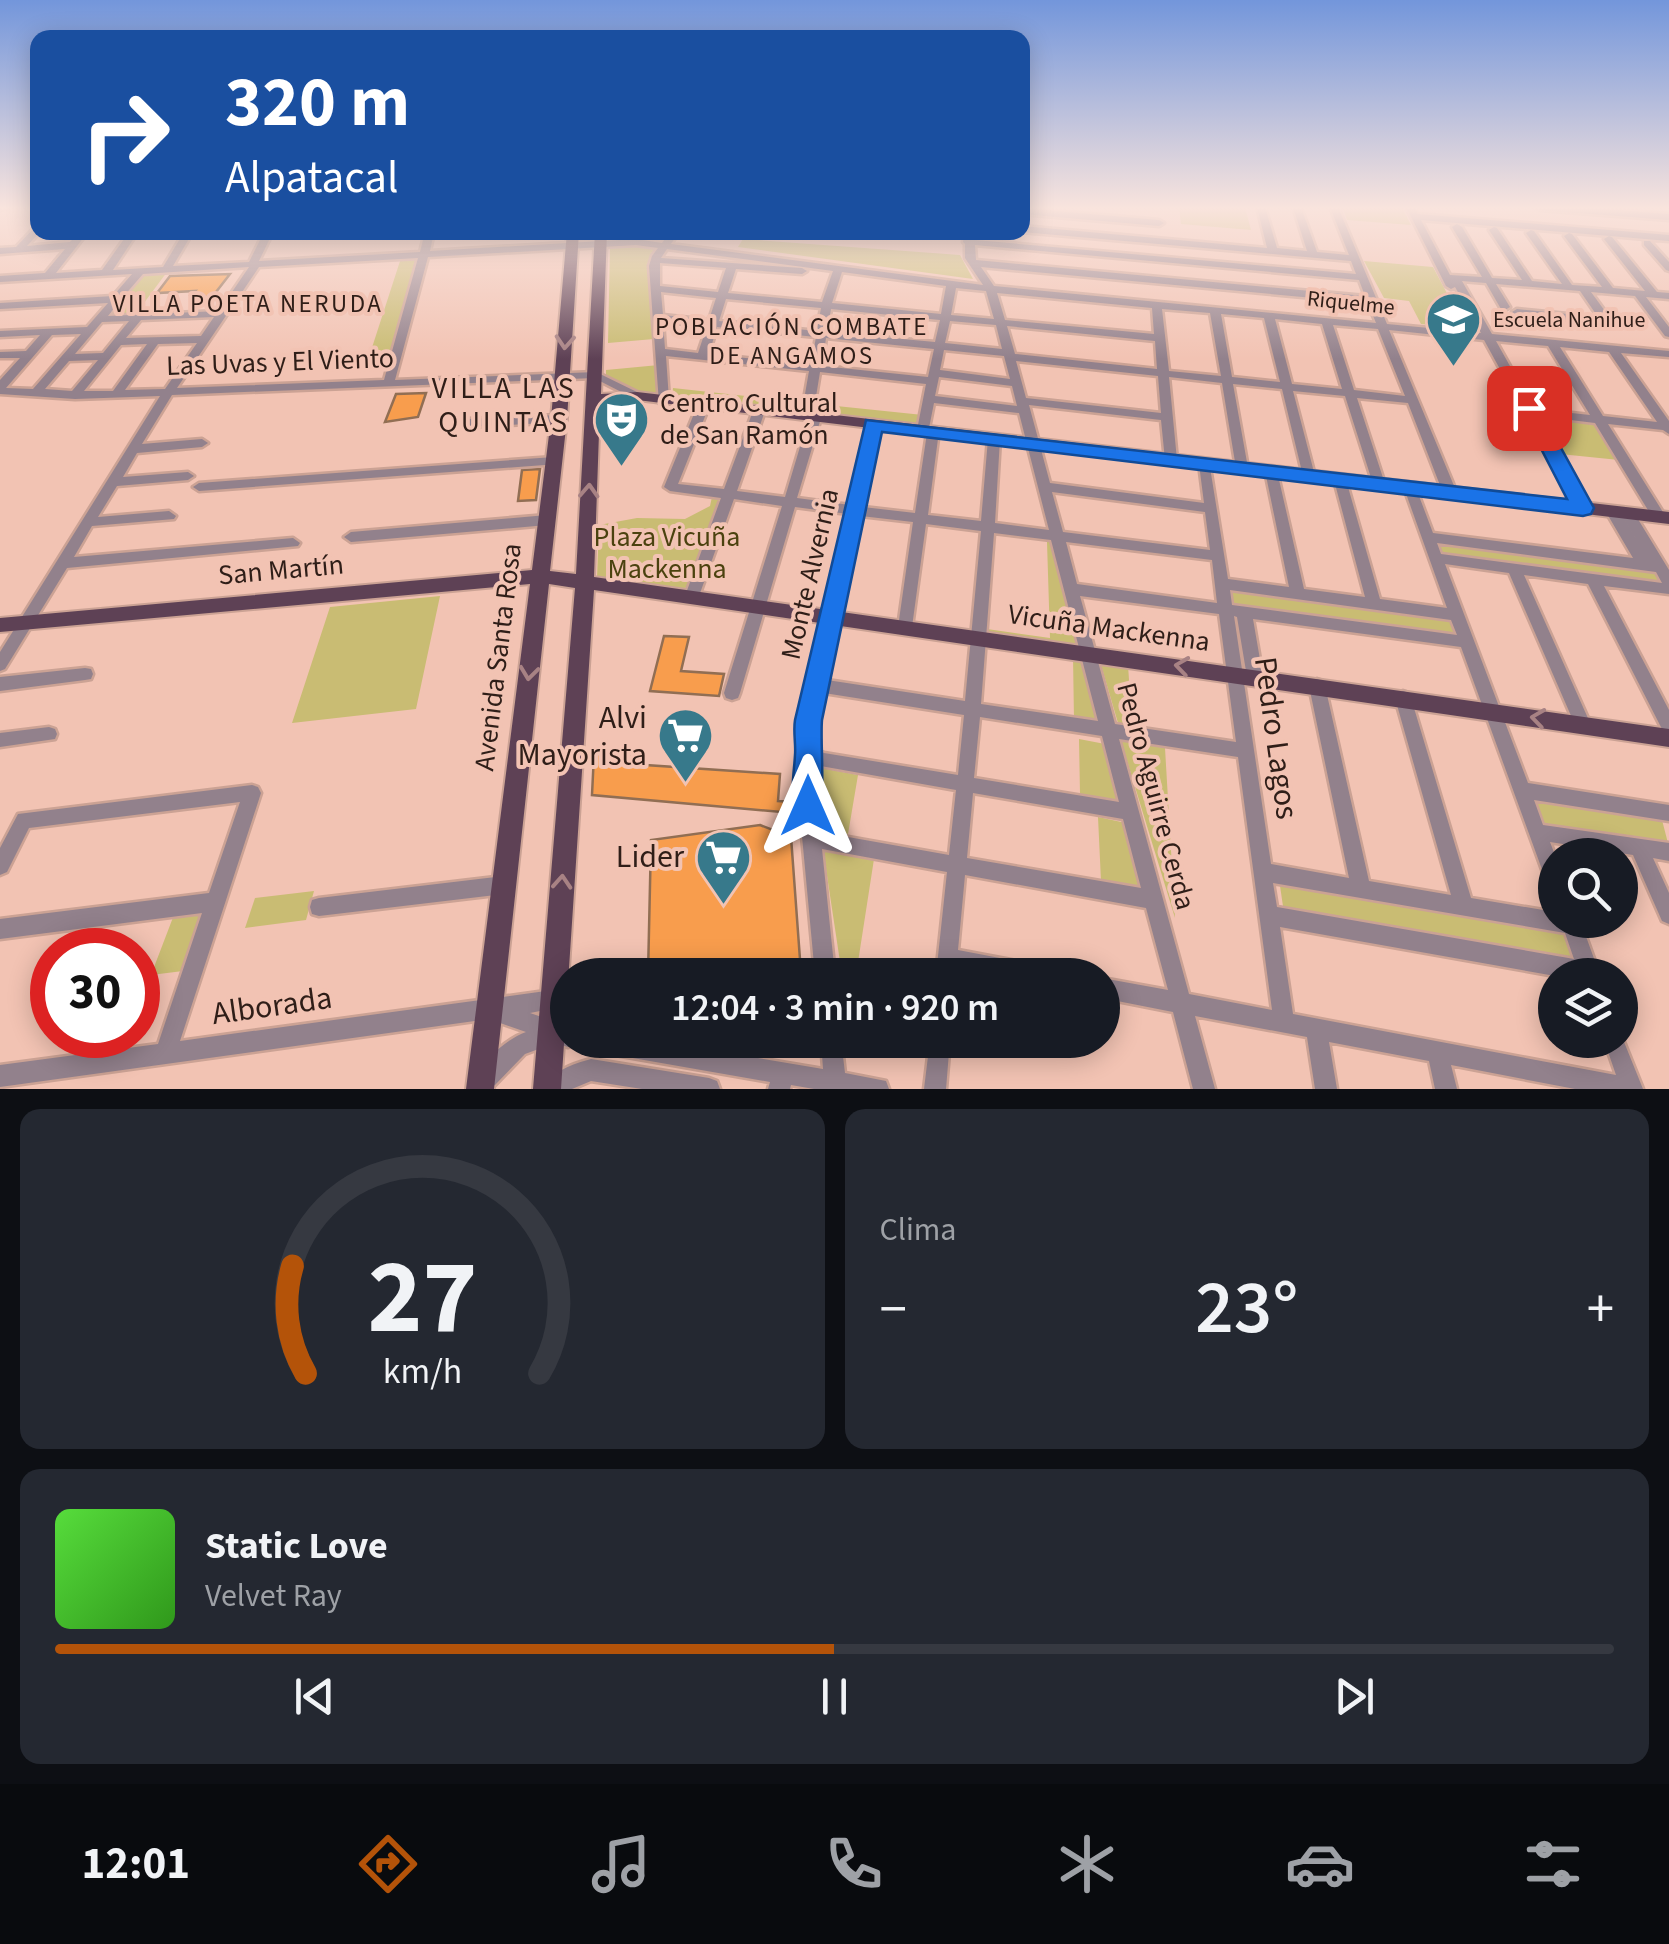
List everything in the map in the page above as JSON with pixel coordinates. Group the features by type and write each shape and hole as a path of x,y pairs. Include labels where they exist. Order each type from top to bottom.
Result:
{"main road":[{"name":"Avenida Santa Rosa","path":"480,1088 559,419 571,258"},
{"path":"556,958 585,580 599,258"},
{"path":"595,401 610,396 636,396 1664,518"},
{"name":"Vicuña Mackenna","path":"541,576 1669,738"},
{"name":"San Martín","path":"26,622 541,576"},
{"path":"0,625 26,622"},
{"path":"550,1089 555,1058"}],"street":[{"path":"48,276 63,258"},
{"path":"106,272 116,258"},
{"path":"166,269 173,258"},
{"path":"0,666 257,258"},
{"name":"Riquelme","path":"0,279 351,258"},
{"path":"389,382 426,258"},
{"name":"Riquelme","path":"725,258 990,289 1669,354"},
{"name":"Pedro Aguirre Cerda","path":"972,258 990,289 1000,322 1204,1089"},
{"path":"1144,258 1364,278"},
{"path":"1355,258 1450,492"},
{"path":"1440,258 1482,336 1532,412 1583,508"},
{"path":"1475,258 1505,307"},
{"path":"1512,258 1529,284"},
{"path":"1549,258 1570,287"},
{"path":"1591,258 1610,290"},
{"path":"1623,258 1653,294"},
{"path":"702,355 730,259"},
{"path":"656,260 663,400"},
{"name":"Riquelme","path":"656,260 791,262 838,271"},
{"path":"1163,260 1166,281 1160,338 1171,460"},
{"path":"973,262 1372,300"},
{"path":"36,393 142,270"},
{"path":"732,693 790,503 811,417 820,334 838,271"},
{"path":"65,302 90,273"},
{"path":"1451,277 1669,296"},
{"path":"904,626 920,520 929,400 952,283"},
{"path":"1583,288 1606,320"},
{"path":"656,289 1160,338"},
{"path":"1638,293 1669,334"},
{"path":"0,306 118,299"},
{"path":"1215,310 1242,468"},
{"path":"1533,341 1517,312 1622,322"},
{"path":"100,319 223,314"},
{"path":"1270,316 1309,476"},
{"path":"75,395 138,317"},
{"path":"658,318 1412,400"},
{"path":"1326,321 1379,484"},
{"path":"0,334 90,330"},
{"path":"0,389 50,332"},
{"path":"117,342 205,340"},
{"path":"116,394 156,341"},
{"path":"1552,343 1664,518"},
{"path":"1612,349 1668,428"},
{"path":"660,352 1016,383"},
{"path":"0,355 30,354"},
{"path":"66,358 106,356"},
{"path":"596,375 636,396"},
{"name":"Las Uvas y El Viento","path":"0,389 75,395 596,375"},
{"path":"929,400 1168,418"},
{"path":"704,404 670,487 1218,556"},
{"path":"692,596 758,411"},
{"path":"1532,412 1668,428"},
{"path":"468,423 559,419"},
{"name":"Monte Alvernia","path":"822,958 806,743 874,424"},
{"path":"948,958 980,638 994,439"},
{"path":"133,450 202,444"},
{"path":"199,487 554,461"},
{"name":"Pedro Lagos","path":"1204,464 1225,610 1245,675"},
{"path":"1272,472 1298,594"},
{"path":"113,482 188,476"},
{"path":"1340,480 1374,604"},
{"path":"1044,487 1211,508"},
{"path":"1410,488 1539,838"},
{"path":"1436,558 1669,585 1660,566 1620,513"},
{"path":"1620,513 1643,564"},
{"path":"88,522 169,516"},
{"path":"352,537 547,520"},
{"path":"1428,537 1660,566"},
{"path":"63,563 293,543"},
{"path":"1514,569 1583,725"},
{"path":"1593,579 1669,726"},
{"path":"1222,584 1457,615"},
{"path":"1071,589 1467,642"},
{"name":"Pedro Lagos","path":"1244,612 1246,750 1284,1022"},
{"path":"0,684 84,674"},
{"path":"816,685 1246,750"},
{"path":"1317,686 1361,889"},
{"path":"1403,698 1464,906"},
{"path":"0,740 50,734"},
{"path":"809,754 822,760 1132,812"},
{"path":"1522,790 1669,814"},
{"path":"0,866 6,844 24,820 252,793 165,1054"},
{"path":"1537,832 1669,852"},
{"path":"811,839 1155,900"},
{"path":"1639,848 1669,914"},
{"path":"1262,872 1538,918"},
{"path":"319,908 504,885"},
{"path":"0,930 216,902"},
{"path":"1268,914 1538,964"},
{"path":"1120,991 1437,1052 1567,1083 1632,1089 1621,1058"},
{"name":"Alborada","path":"0,1076 550,1000"},
{"path":"489,1009 550,1032"},
{"path":"1316,1029 1326,1089"},
{"path":"480,1088 509,1053 527,1041 550,1037"},
{"path":"1437,1052 1446,1089"},
{"path":"673,1058 781,1081 835,1082 878,1089"},
{"path":"833,1058 835,1082"},
{"path":"935,1089 938,1058"},
{"path":"550,1089 591,1070 708,1089"}],"green space":[{"path":"401,258 422,258 393,361 367,363"},
{"path":"610,258 653,258 654,339 608,343"},
{"path":"817,258 962,258 973,279"},
{"path":"1364,261 1433,267 1458,314 1442,313 1449,327 1421,324 1409,301 1384,298"},
{"path":"167,272 135,315 108,316 145,273"},
{"path":"659,365 659,395 637,393 606,377 606,370"},
{"path":"673,388 808,403 807,413 672,398"},
{"path":"817,404 923,415 921,426 813,414"},
{"path":"1539,416 1596,422 1619,460 1560,454"},
{"name":"Plaza Vicuña Mackenna","path":"712,497 720,501 690,587 678,589 597,578 599,525 637,518 685,519 710,506"},
{"path":"1437,540 1657,569 1667,585 1443,556"},
{"path":"1047,542 1054,542 1080,648 986,634 987,629 1050,638"},
{"path":"1229,587 1453,619 1459,638 1232,607"},
{"path":"440,596 416,709 292,723 330,607"},
{"path":"1073,656 1084,658 1102,723 1074,720"},
{"path":"1101,665 1128,665 1132,725 1118,723"},
{"path":"1079,739 1105,744 1120,801 1080,794"},
{"path":"1121,741 1165,748 1175,918"},
{"path":"821,768 858,775 848,834 822,828"},
{"path":"1534,799 1662,820 1669,847 1638,842 1638,838 1543,825"},
{"path":"1098,817 1126,823 1144,889 1101,881"},
{"path":"823,849 874,859 859,958 839,958"},
{"path":"1279,879 1538,927 1538,938 1567,938 1574,958 1538,961 1284,913"},
{"path":"314,891 306,920 245,928 255,898"},
{"path":"207,903 183,971 160,974 160,951 177,907"}],"building":[{"path":"230,274 207,297 191,295 195,291 157,293 170,276"},
{"path":"426,393 418,417 385,422 396,394"},
{"path":"540,469 536,500 518,501 522,470"},
{"path":"664,636 689,637 681,671 724,674 719,696 650,691"},
{"name":"Alvi Mayorista","path":"594,754 631,756 631,764 780,774 778,801 795,802 793,813 592,795"},
{"name":"Lider","path":"760,825 791,837 800,958 648,958 651,840"}],"place":[{"name":"Escuela Nanihue","path":"1454,369"},
{"name":"Centro Cultural de San Ramón","path":"621,468"},
{"name":"Alvi Mayorista","path":"686,785"},
{"name":"Lider","path":"723,906"}],"district":[{"name":"VILLA POETA NERUDA","path":"248,304"},
{"name":"POBLACIÓN COMBATE DE ANGAMOS","path":"792,342"},
{"name":"VILLA LAS QUINTAS","path":"504,405"}],"route":[{"path":"808,806 808,720 874,424 1583,508 1529,408"}]}
